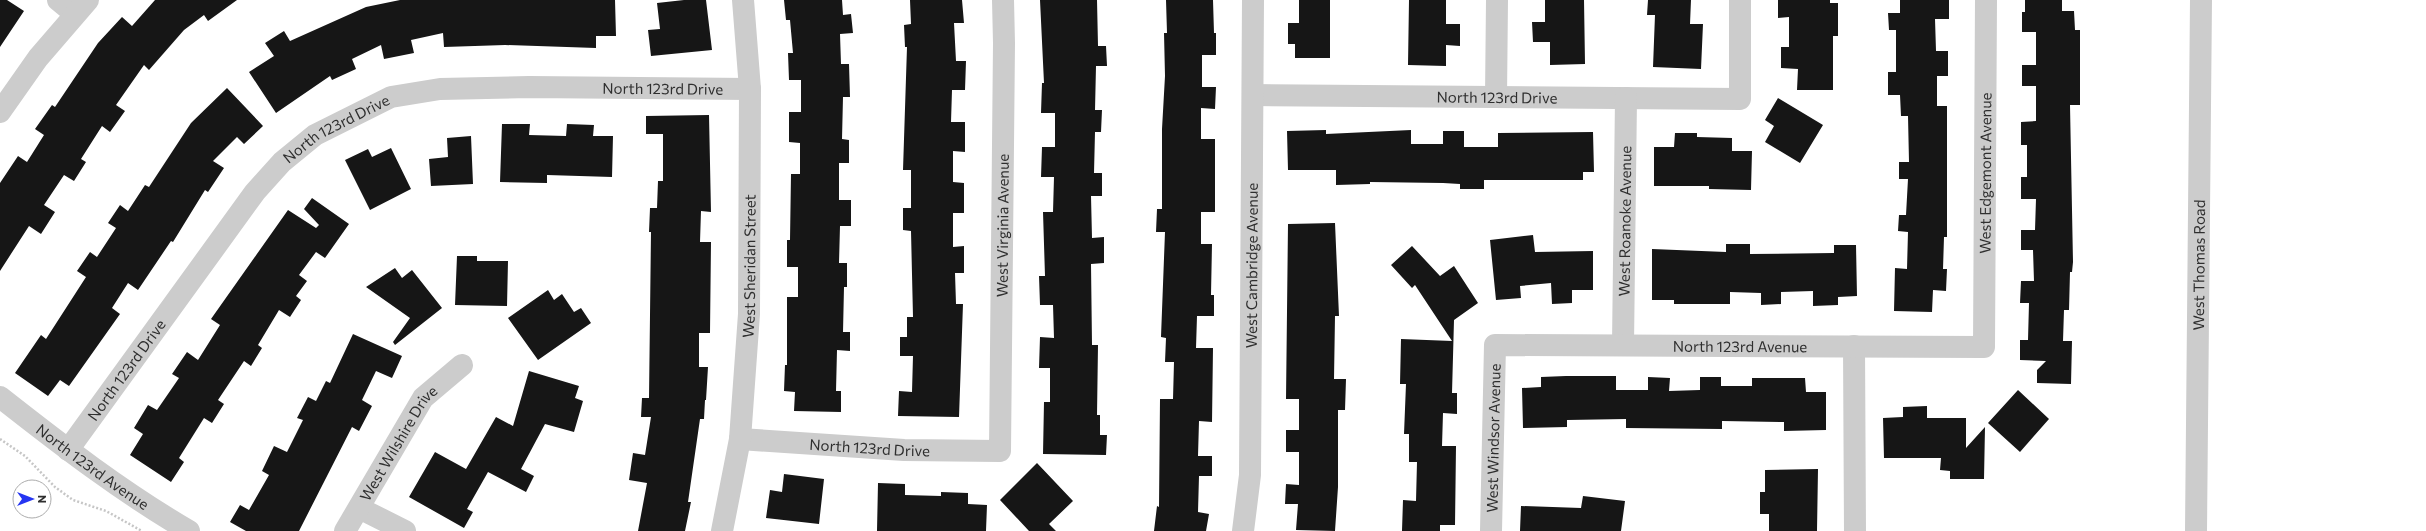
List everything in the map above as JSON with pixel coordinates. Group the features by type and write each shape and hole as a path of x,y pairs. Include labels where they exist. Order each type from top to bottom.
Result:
{"street":[{"path":"0,112 38,58 82,7 58,0"},
{"name":"West Sheridan Street","path":"722,531 740,439 749,314 750,89 743,0"},
{"name":"West Virginia Avenue","path":"1000,451 1004,43 1003,0"},
{"name":"West Cambridge Avenue","path":"1243,531 1250,475 1254,95 1253,0"},
{"path":"1496,97 1497,0"},
{"name":"North 123rd Drive","path":"1254,95 1740,99 1740,0"},
{"name":"West Edgemont Avenue","path":"1984,346 1986,0"},
{"name":"West Thomas Road","path":"2196,531 2201,0"},
{"name":"North 123rd Drive","path":"68,450 254,192 282,162 315,135 391,97 440,89 529,87 750,89"},
{"name":"West Roanoke Avenue","path":"1623,345 1626,98"},
{"name":"North 123rd Avenue","path":"1495,345 1984,346"},
{"name":"West Windsor Avenue","path":"1491,531 1495,345"},
{"path":"1854,346 1855,531"},
{"name":"West Wilshire Drive","path":"346,531 423,398 462,365"},
{"name":"North 123rd Avenue","path":"0,397 68,450 162,516 189,531"},
{"name":"North 123rd Drive","path":"740,439 904,450 1000,451"},
{"path":"359,508 406,531"}],"path":[{"path":"0,439 25,456 55,487 73,500 106,511 142,531"}],"building":[{"path":"0,0 7,0 24,11 0,47"},
{"path":"155,0 237,0 208,21 204,15 184,30 149,70 144,65 116,105 125,111 110,132 102,126 81,159 86,162 74,181 64,175 44,205 55,212 41,234 29,226 0,271 0,183 18,156 27,162 44,135 35,129 52,105 55,107 98,43 122,17 132,26"},
{"path":"400,0 615,0 616,36 596,36 596,48 505,45 444,47 443,33 411,40 414,53 384,59 381,45 352,59 356,69 332,80 330,76 276,113 249,72 274,56 265,43 284,31 290,41 366,7"},
{"path":"684,0 706,0 712,50 651,56 648,30 660,29 657,3"},
{"path":"784,0 842,0 843,15 851,14 853,33 840,34 841,64 849,64 850,97 843,97 842,139 849,140 849,163 839,163 839,200 851,200 851,226 840,226 839,263 847,263 847,287 844,287 843,332 850,332 850,351 837,350 836,391 841,391 841,412 794,411 795,392 784,391 785,365 787,365 787,297 798,297 798,267 787,267 787,240 790,240 791,174 800,174 800,143 789,142 789,112 801,112 801,80 789,80 788,53 793,53 790,20 786,20"},
{"path":"910,0 962,0 964,23 954,23 956,61 966,61 965,90 952,90 951,122 965,122 965,152 953,151 953,182 964,183 964,213 953,213 953,247 964,246 964,273 955,273 956,304 963,304 959,417 898,416 899,391 912,392 913,356 900,356 900,337 907,337 907,317 913,317 911,231 903,230 903,208 911,208 911,170 903,170 907,47 905,47 904,25 911,24"},
{"path":"1040,0 1097,0 1098,46 1106,46 1107,66 1096,66 1095,110 1102,110 1101,132 1095,132 1094,173 1102,173 1102,196 1091,196 1092,238 1104,237 1104,263 1091,264 1092,345 1098,345 1097,415 1100,415 1100,435 1107,435 1106,455 1043,454 1044,402 1050,402 1050,368 1039,368 1040,337 1054,338 1053,305 1040,305 1039,276 1045,276 1043,212 1053,212 1054,177 1041,177 1042,147 1055,147 1055,113 1041,113 1042,83 1044,83"},
{"path":"1166,0 1213,0 1214,33 1216,33 1216,55 1202,55 1202,87 1216,87 1215,109 1201,108 1201,139 1215,139 1215,212 1201,212 1201,244 1212,244 1211,295 1214,295 1214,316 1197,316 1196,348 1213,348 1212,422 1199,421 1198,456 1212,456 1212,476 1199,476 1198,512 1209,514 1206,531 1154,531 1157,506 1159,507 1160,399 1173,399 1174,362 1165,362 1166,338 1161,337 1165,232 1156,232 1157,209 1162,209 1162,129 1165,76 1164,33 1167,33"},
{"path":"1299,0 1330,0 1330,58 1295,58 1295,44 1288,44 1288,23 1299,23"},
{"path":"1409,0 1446,0 1446,24 1460,24 1460,46 1446,45 1446,66 1408,65"},
{"path":"1545,0 1584,0 1585,64 1550,65 1550,42 1533,42 1532,22 1545,22"},
{"path":"1648,0 1691,0 1690,24 1703,24 1701,69 1653,67 1655,15 1647,15"},
{"path":"1778,0 1830,0 1830,3 1838,3 1838,36 1833,36 1833,90 1797,90 1798,69 1781,68 1781,47 1789,47 1789,17 1778,18"},
{"path":"1900,0 1949,0 1949,19 1935,19 1936,51 1948,51 1948,76 1937,76 1937,106 1947,106 1947,237 1944,237 1943,269 1947,269 1946,291 1933,290 1932,312 1894,311 1895,268 1907,269 1908,232 1898,231 1899,215 1906,215 1908,179 1899,179 1899,162 1909,162 1908,116 1901,116 1900,95 1888,95 1888,72 1896,72 1896,30 1889,30 1888,13 1900,13"},
{"path":"2025,0 2062,0 2062,11 2074,11 2075,30 2080,30 2080,105 2070,105 2073,262 2072,272 2070,272 2069,310 2064,310 2063,341 2072,341 2071,384 2037,383 2037,370 2046,361 2020,360 2020,340 2028,340 2029,303 2020,303 2021,281 2034,281 2033,250 2021,250 2021,230 2035,230 2036,199 2021,199 2021,177 2027,177 2027,145 2021,145 2021,122 2036,121 2036,86 2022,86 2022,65 2036,65 2036,32 2022,32 2022,12 2025,12"},
{"path":"227,88 263,126 244,144 237,137 213,161 224,168 208,192 205,190 173,242 171,241 138,290 128,283 112,308 120,314 69,386 60,380 48,396 15,373 41,335 46,339 86,277 77,271 90,252 97,257 116,228 108,223 120,205 128,211 145,185 149,187 191,123"},
{"path":"1778,98 1823,125 1800,163 1765,142 1774,126 1765,120"},
{"path":"709,115 711,212 701,211 700,242 711,242 710,333 699,333 699,367 708,367 704,419 700,419 688,502 691,502 685,531 638,531 647,483 629,480 633,453 645,455 651,417 641,417 642,398 649,398 650,208 657,208 658,181 663,181 663,134 646,134 646,116"},
{"path":"502,124 530,124 529,135 566,136 567,124 594,125 593,136 613,136 612,177 547,175 547,183 500,182"},
{"path":"1326,130 1326,134 1411,130 1411,144 1443,144 1443,131 1464,131 1464,147 1498,147 1498,133 1593,132 1594,172 1583,172 1583,180 1484,180 1484,189 1460,189 1460,184 1443,183 1370,182 1370,184 1336,185 1336,170 1288,170 1287,131"},
{"path":"1675,133 1697,133 1697,137 1732,138 1732,151 1752,151 1751,190 1709,189 1709,186 1654,186 1654,147 1674,147"},
{"path":"471,136 473,184 431,186 429,159 448,157 447,138"},
{"path":"391,148 411,189 370,210 345,160 368,149 372,157"},
{"path":"312,198 349,224 325,258 316,252 299,275 307,281 296,296 301,300 290,317 279,310 258,345 262,348 251,366 244,361 218,400 224,404 212,423 204,418 179,458 184,462 171,482 130,455 143,434 134,428 148,405 157,410 179,378 172,374 187,352 198,360 220,325 211,319 288,210 316,228 319,225 304,209"},
{"path":"1335,223 1339,316 1335,316 1334,379 1346,379 1345,410 1338,410 1338,487 1335,531 1296,530 1298,504 1285,504 1286,484 1299,485 1299,452 1286,452 1286,430 1299,430 1299,399 1286,399 1288,224"},
{"path":"1533,235 1535,252 1593,251 1593,290 1572,290 1572,303 1552,304 1551,283 1520,286 1521,298 1496,300 1490,240"},
{"path":"1726,244 1750,244 1750,254 1834,253 1834,245 1856,245 1857,296 1838,297 1838,305 1813,306 1813,291 1781,292 1781,304 1761,305 1761,293 1730,292 1730,304 1674,304 1674,300 1652,300 1652,249 1726,252"},
{"path":"1412,246 1440,276 1454,266 1478,303 1454,320 1452,393 1457,393 1457,414 1443,413 1442,446 1456,446 1455,525 1440,525 1440,531 1402,531 1403,500 1416,501 1417,462 1409,462 1409,434 1404,434 1406,384 1400,384 1401,339 1452,341 1415,285 1412,288 1391,265"},
{"path":"457,256 477,256 477,261 508,261 507,306 455,305"},
{"path":"395,268 402,278 412,270 442,308 395,345 393,342 410,318 366,287"},
{"path":"548,290 554,300 562,294 574,312 581,308 591,323 538,360 508,318"},
{"path":"353,334 402,356 392,378 376,371 362,400 372,406 359,431 352,427 299,531 246,531 230,522 240,505 249,510 269,475 262,471 274,446 287,452 303,420 297,418 308,397 316,401 326,381 330,383"},
{"path":"529,371 579,386 575,398 583,401 574,432 545,424 521,469 534,476 526,492 488,472 467,509 473,512 464,528 409,497 435,452 466,469 496,417 513,426"},
{"path":"1616,376 1616,390 1648,390 1648,377 1670,378 1669,391 1700,390 1700,377 1721,377 1721,386 1752,386 1752,378 1805,378 1806,392 1826,392 1826,430 1784,431 1784,422 1722,421 1722,429 1626,428 1626,419 1567,420 1567,427 1523,428 1522,388 1541,387 1541,377"},
{"path":"2018,390 2049,419 2020,452 1988,423"},
{"path":"1927,406 1927,418 1966,418 1966,448 1985,427 1984,479 1950,479 1950,471 1940,470 1941,458 1884,458 1883,418 1903,417 1903,407"},
{"path":"1037,463 1073,501 1049,524 1056,531 1029,531 1000,500"},
{"path":"1818,469 1817,531 1769,531 1769,514 1760,514 1760,492 1765,492 1765,470"},
{"path":"784,474 824,479 819,524 766,518 770,490 782,492"},
{"path":"878,483 905,484 905,495 941,496 941,492 968,493 968,504 987,505 986,531 877,531"},
{"path":"1583,496 1625,501 1621,531 1520,531 1521,506 1581,508"}]}
